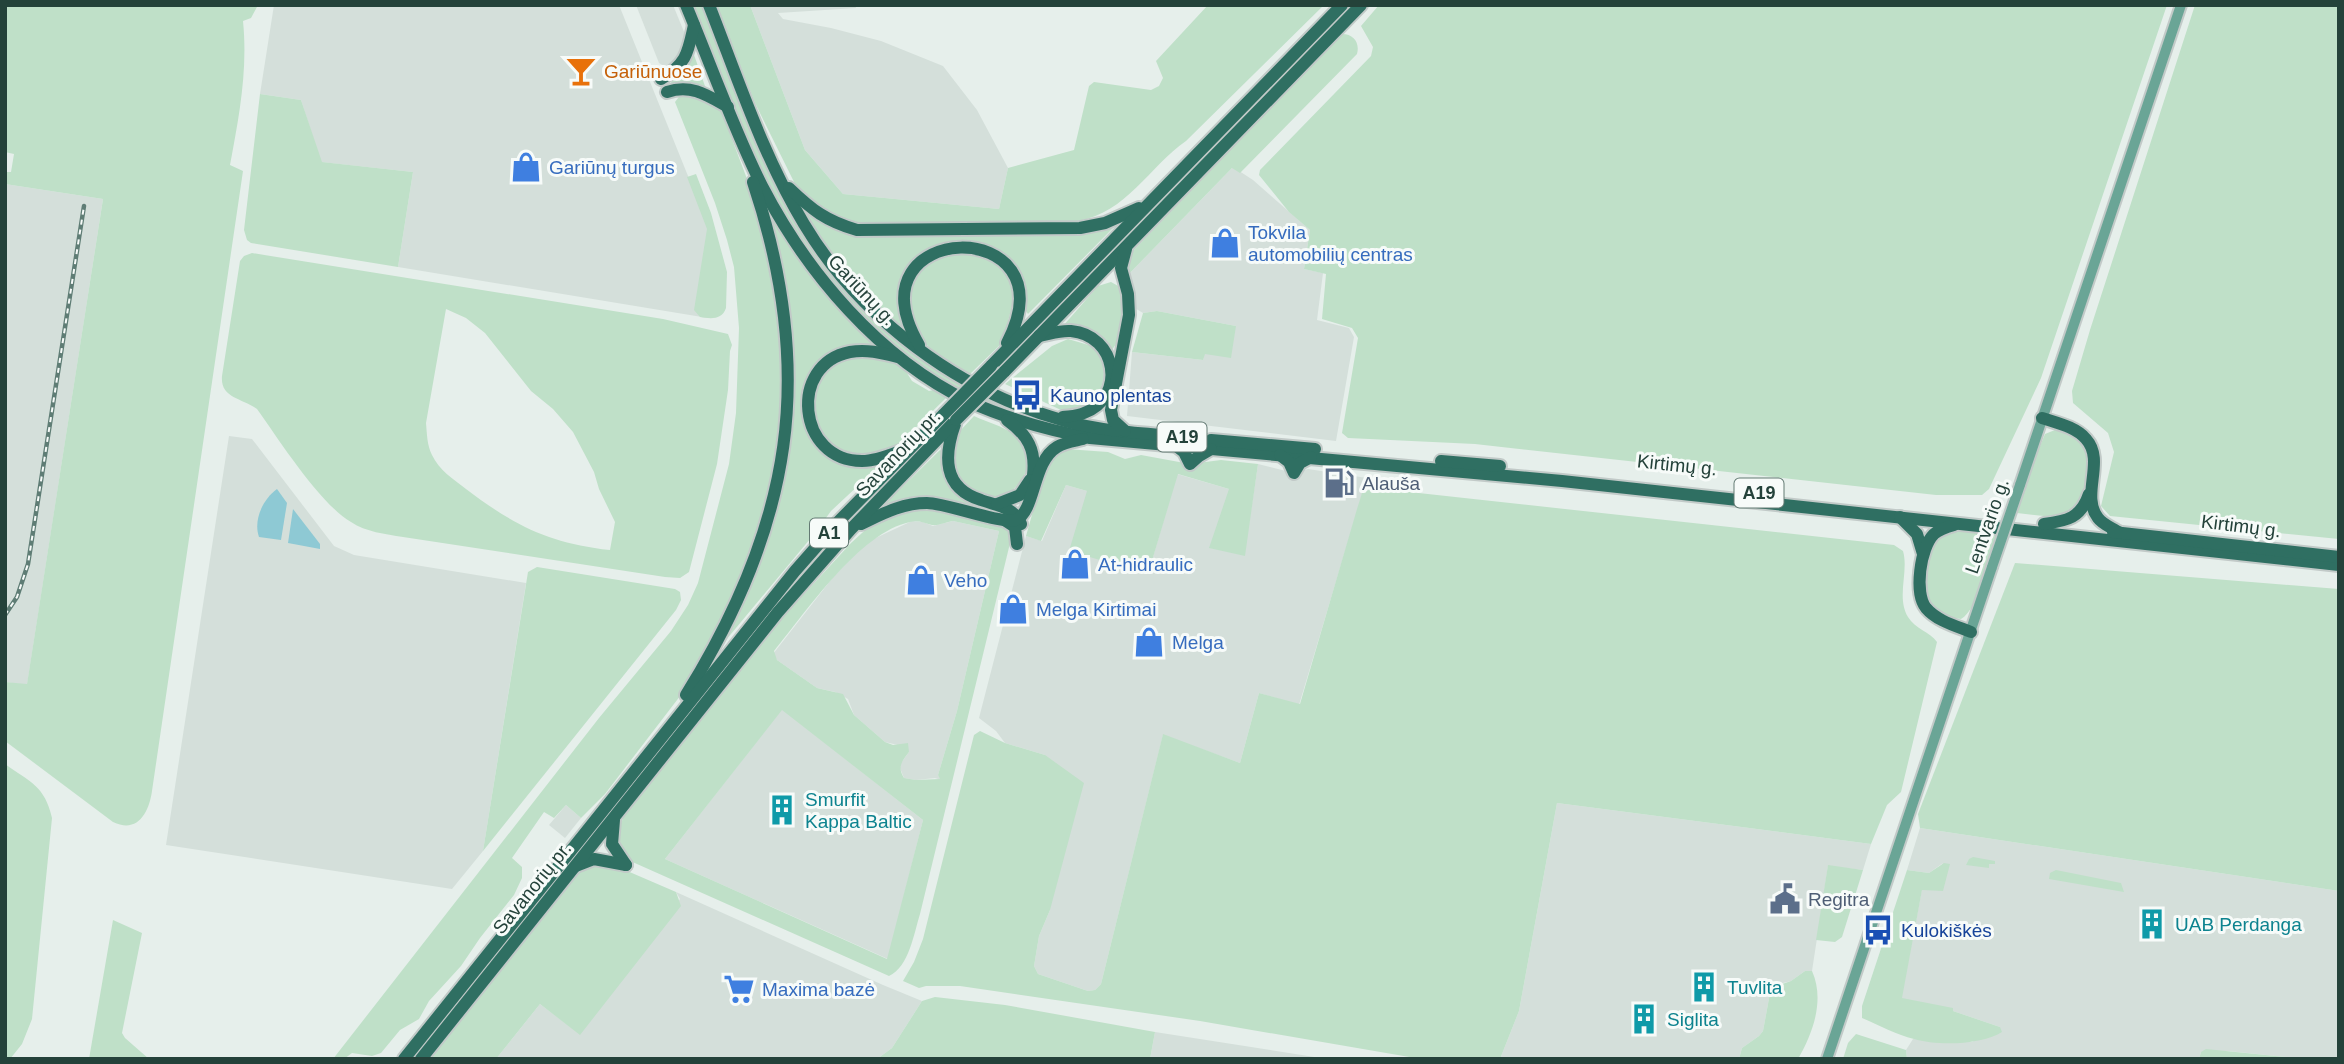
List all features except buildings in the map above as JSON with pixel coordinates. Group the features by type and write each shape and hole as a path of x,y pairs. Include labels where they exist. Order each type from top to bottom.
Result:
{"highway":[{"name":"Gariūnų g.","path":"686,5 761,184 807,259 844,304 901,358 945,388 995,412 1032,425 1090,438 1148,443"},
{"name":"Gariūnų g.","path":"709,5 780,180 804,224 837,270 873,310 925,354 977,387 1054,418"},
{"name":"Savanorių pr.","path":"404,1059 658,740 839,521 1342,5"},
{"name":"Savanorių pr.","path":"421,1059 743,656 851,529 1360,5"},
{"path":"662,79 674,72 685,60 694,25"},
{"path":"658,740 717,642 742,592 769,516 785,435 788,401 787,342 780,284 769,232 730,112 696,90 667,92"},
{"path":"780,180 814,212 835,224 857,230 1080,228 1116,219 1148,204"},
{"path":"1125,432 1113,420 1111,410 1130,306 1121,268 1128,245"},
{"path":"925,354 906,321 905,298 910,277 918,266 934,253 969,246 986,251 1002,261 1011,272 1017,287 1020,302 1018,317 996,361"},
{"path":"1088,285 1111,279 1124,285"},
{"path":"1039,336 1063,331 1080,332 1096,339 1110,360"},
{"path":"1054,418 1083,414 1099,403 1109,386 1110,360 1126,332"},
{"path":"901,358 864,351 843,354 836,358 824,366 812,385 808,398 808,413 820,442 845,459 873,460 912,447"},
{"path":"995,412 1027,439 1034,452 1033,480 1022,519"},
{"name":"Kirtimų g.","path":"1054,418 1125,432 1538,470 2339,557"},
{"path":"2042,418 2075,430 2087,440 2094,452 2092,505 2097,517 2120,533"},
{"path":"956,420 946,453 950,473 967,495 997,503 1022,519"},
{"path":"997,503 1020,495 1052,450 1064,444 1090,438"},
{"name":"Kirtimų g.","path":"1148,443 1562,481 2339,565"},
{"path":"2045,524 2069,520 2078,515 2086,504 2092,487"},
{"path":"851,529 895,508 910,504 946,506 1002,520 1022,519"},
{"path":"1900,517 1917,534 1923,556"},
{"path":"1002,520 1014,527 1017,544"},
{"path":"1958,523 1933,535 1923,556 1919,591 1925,606 1939,619 1970,632"},
{"path":"575,866 594,859 626,865 612,845 615,816"}],"main road":[{"name":"Lentvario g.","path":"1827,1059 2181,5"}],"shaded area":[{"name":"Gariūnų turgus","path":"274,5 619,5 709,228 721,295 708,318 398,267 413,172 321,162 301,100 260,94"},
{"path":"636,5 673,5 687,39 683,55 667,68 659,63"},
{"path":"750,5 855,5 856,8 778,13 783,19 881,41 943,66 977,110 1008,168 999,209 843,194 805,150"},
{"path":"1233,167 1253,180 1310,230 1304,269 1323,273 1317,320 1349,328 1354,337 1336,441 1127,416 1132,352 1203,360 1204,354 1236,326 1157,311 1143,313 1133,307 1126,277"},
{"path":"5,184 103,199 27,685 5,682"},
{"path":"229,436 252,439 334,546 354,555 526,583 483,851 452,889 166,845"},
{"path":"1258,464 1294,473 1308,469 1367,478 1299,705 1259,693 1240,763 1163,735 1101,984 1095,990 1088,991 1038,974 1034,966 1039,936 1050,910 1045,755 1005,743 996,731 979,718 1026,536 1042,541 1066,485 1087,491 1148,574 1177,474 1229,489 1244,556"},
{"path":"912,521 933,526 953,521 999,531 957,711 938,775 941,780 904,778 900,768 909,752 898,745 885,742 854,715 848,699 835,692 817,688 777,660 773,654 834,576 867,542"},
{"path":"782,709 923,820 888,959 665,859"},
{"path":"1557,803 1871,844 1863,870 1828,866 1812,971 1805,971 1791,981 1779,984 1770,993 1763,1031 1742,1048 1739,1059 1500,1059 1519,1011"},
{"path":"566,805 581,818 565,838 549,825"},
{"path":"1920,828 2339,891 2339,1059 2305,1059 2228,1051 2201,1052 2199,1059 1907,1059 1906,1050 1913,1039 1972,1042 2000,1027 1953,1011 1901,999 1922,889 1943,863 1929,873 1907,870"},
{"path":"676,892 922,1001 892,1048 877,1059 496,1059 540,1004 580,1034 680,899"},
{"path":"1155,1032 1327,1059 1150,1059"}],"green space":[{"path":"5,5 258,5 251,18 243,21 243,75 230,165 243,171 152,791 141,819 129,825 113,822 5,741 5,682 27,684 103,199 5,184 5,172 11,172 14,154 5,152"},
{"path":"692,5 702,5 767,165 801,229 926,358 1069,425 1033,421 973,397 909,358 852,307 804,247 766,182"},
{"path":"716,5 750,5 805,150 843,194 999,209 1008,168 1074,150 1089,86 1094,82 1151,90 1159,86 1163,78 1156,61 1208,5 1324,5 1186,141 1110,209 1078,221 866,225 833,215 797,188 755,103"},
{"path":"1379,5 2167,5 2041,378 1989,489 1982,495 1936,495 1475,444 1348,438 1342,433 1358,338 1352,328 1322,319 1326,274 1304,269 1310,230 1289,212 1259,175 1260,170 1371,56 1373,47 1361,26"},
{"path":"2195,5 2339,5 2339,539 2110,516 2101,506 2114,452 2108,433 2073,403 2072,391 2090,330"},
{"path":"1342,34 1355,40 1358,46 1357,54 1240,173 1232,168 1126,277 1128,256"},
{"path":"693,52 706,89 670,84"},
{"path":"682,93 712,102 721,110 761,216 784,337 779,461 748,569 687,687 605,794 581,818 566,805 554,818 544,812 512,858 522,867 522,878 514,895 461,966 429,1001 419,1019 400,1030 381,1053 372,1056 352,1053 344,1059 333,1059 599,718 671,631 698,583 729,464 736,413 739,328 734,267 715,203 675,102"},
{"path":"260,94 301,100 322,162 413,172 398,267 251,243 247,240 244,230"},
{"path":"696,174 711,213 727,272 726,308 722,315 716,318 700,317 694,310 707,229 687,177"},
{"path":"761,196 876,346 876,349 850,349 805,388 802,408 804,424 809,435 818,444 830,451 876,465 877,468 831,511 726,640 760,559 793,387 790,315 785,276"},
{"path":"806,210 838,227 1119,222 1028,314 1024,308 1024,300 991,249 955,242 936,247 921,258 901,311 908,333 879,306 840,262 816,231 805,214"},
{"path":"973,250 1004,268 1016,292 1002,343 970,374 937,353 920,338 914,329 910,306 914,283 926,264 939,255"},
{"path":"252,253 663,319 728,334 732,345 717,464 689,572 680,578 665,577 389,535 351,522 313,486 257,409 233,397 222,383 240,261","holes":["446,309 466,318 485,333 531,391 553,409 573,432 594,472 615,522 610,550 569,543 517,523 456,482 435,460 429,447 426,423"]},
{"path":"1111,282 1120,287 1124,312 1120,336 1111,351 1063,326 1098,286"},
{"path":"1157,311 1236,326 1231,358 1205,354 1203,360 1132,352 1143,313"},
{"path":"1068,339 1092,346 1102,362 1102,384 1094,400 1087,405 1070,411 1061,410 1005,384 1052,346"},
{"path":"856,354 893,361 905,370 912,381 947,397 895,448 884,455 844,456 822,440 811,401 814,388 831,365"},
{"path":"974,416 1014,434 1028,452 1029,461 1022,479 999,501 968,492 952,470 952,444 957,434"},
{"path":"2055,430 2069,435 2084,449 2088,467 2084,502 2062,518 2017,513 2028,482 2026,480 2045,434"},
{"path":"1066,449 1108,452 1125,459 1141,455 1190,464 1221,460 1258,464 1245,556 1209,548 1229,489 1178,474 1148,574 1069,551 1087,491 1066,485 1041,541 1026,536 1046,465 1052,456"},
{"path":"940,450 943,452 949,479 1002,509 1000,517 953,504 880,509"},
{"path":"1373,488 1894,545 1903,551 1905,609 1911,621 1937,642 1901,792 1887,805 1871,844 1557,803 1519,1011 1500,1059 1421,1059 1200,1021 960,986 919,988 903,981 923,939 974,735 980,731 1005,743 1045,755 1084,783 1050,910 1039,936 1034,966 1038,974 1088,991 1095,990 1101,984 1163,734 1240,763 1259,693 1300,704 1362,493"},
{"path":"922,506 1004,524 1012,535 920,914 906,957 896,972 889,976 628,860 615,837 624,816 782,618 873,523","holes":["953,521 999,531 957,711 938,775 940,779 916,780 904,778 901,771 902,761 909,752 908,743 893,745 885,742 854,715 843,694 817,688 777,660 774,651 835,576 872,541 891,529 910,522 934,525","782,710 923,820 887,959 665,859"]},
{"path":"1950,530 1997,535 1978,593 1961,619 1949,617 1933,608 1927,593 1926,574 1930,547 1936,538"},
{"path":"2015,563 2339,589 2339,891 1920,828 1918,814"},
{"path":"537,567 675,589 680,592 681,600 676,610 483,851 528,572"},
{"path":"5,764 41,792 52,818 32,1019 22,1044 10,1059 5,1059"},
{"path":"1973,857 1995,861 1995,864 1989,864 1989,868 1966,865"},
{"path":"1944,863 1950,864 1943,891 1922,890 1902,998 1953,1008 1953,1011 2000,1027 2002,1032 1983,1040 1947,1043 1924,1041 1901,1035 1862,1018 1862,1006 1907,870 1929,873"},
{"path":"611,864 676,892 681,906 580,1035 540,1004 496,1059 430,1059 586,865"},
{"path":"1828,865 1863,870 1842,937 1835,942 1816,940"},
{"path":"2056,870 2121,883 2124,892 2049,879 2050,873"},
{"path":"113,920 142,933 122,1033 149,1059 89,1059"},
{"path":"1805,971 1812,971 1816,982 1817,1005 1812,1027 1798,1059 1739,1059 1742,1048 1763,1031 1770,993 1774,987 1791,981"},
{"path":"935,997 1005,1005 1155,1032 1150,1059 877,1059 892,1048 922,1001"},
{"path":"1856,1034 1906,1050 1907,1059 1843,1059 1848,1043"},
{"path":"2206,1049 2305,1059 2199,1059 2201,1052"}],"water":[{"path":"277,489 287,503 281,540 259,537 257,524 260,510 267,498"},
{"path":"293,509 320,544 320,549 288,543"}],"railway":[{"path":"5,615 17,597 28,564 84,206"}],"place":[{"name":"Gariūnuose","path":"581,71"},
{"name":"Gariūnų turgus","path":"526,167"},
{"name":"Tokvila automobilių centras","path":"1225,243"},
{"name":"Kauno plentas","path":"1027,395"},
{"name":"Alauša","path":"1339,483"},
{"name":"At-hidraulic","path":"1075,564"},
{"name":"Veho","path":"921,580"},
{"name":"Melga Kirtimai","path":"1013,609"},
{"name":"Melga","path":"1149,642"},
{"name":"Smurfit Kappa Baltic","path":"782,810"},
{"name":"Regitra","path":"1785,899"},
{"name":"UAB Perdanga","path":"2152,924"},
{"name":"Kulokiškės","path":"1878,930"},
{"name":"Tuvlita","path":"1704,987"},
{"name":"Maxima bazė","path":"739,989"},
{"name":"Siglita","path":"1644,1019"}]}
